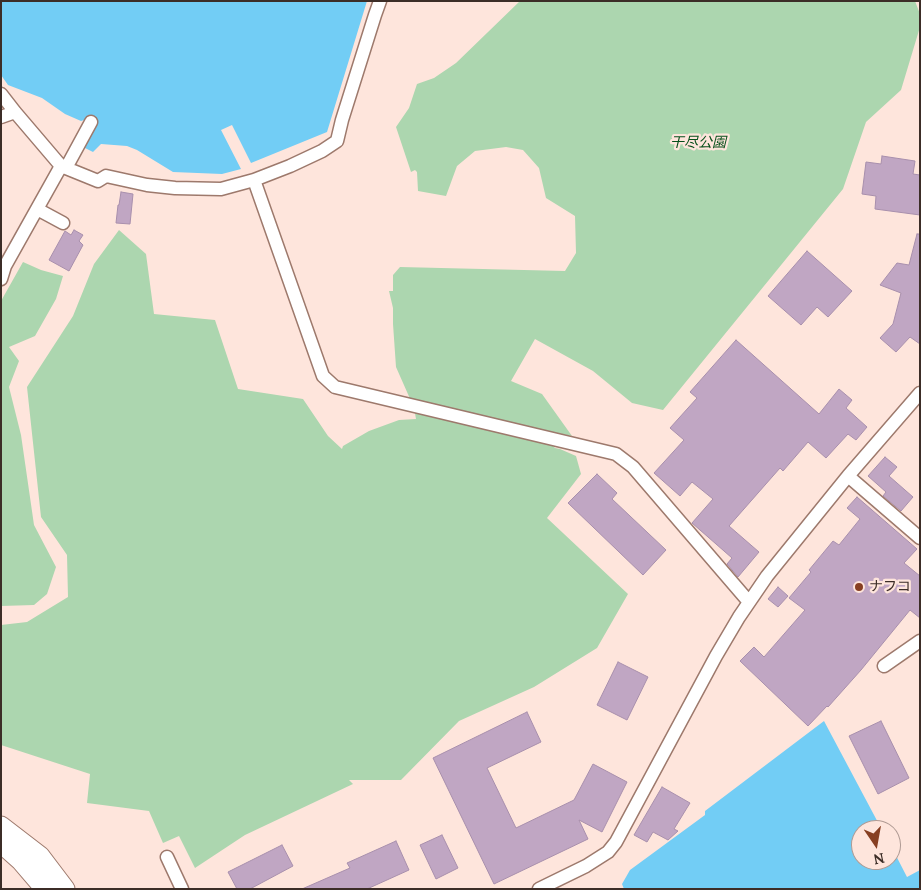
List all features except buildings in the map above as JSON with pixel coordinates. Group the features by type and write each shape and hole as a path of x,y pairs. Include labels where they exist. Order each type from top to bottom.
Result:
{"highway":[{"path":"1,826 40,856 65,889"},
{"path":"1,843 21,860 45,889"}],"street":[{"path":"1,94 64,167 98,181 106,176 147,185 221,189 254,180 322,151 337,141 380,1"},
{"path":"1,117 15,112"},
{"path":"1,279 3,265 91,122"},
{"path":"254,180 323,376 335,387 616,454 634,467 749,602"},
{"path":"37,209 63,223"},
{"path":"539,889 586,866 608,852 616,842 738,617 767,576 848,476 920,393"},
{"path":"848,476 920,538"},
{"path":"884,666 920,641"},
{"path":"167,857 182,889"}],"green space":[{"name":"干尽公園","path":"520,1 915,1 920,14 920,27 901,90 866,122 843,189 663,410 632,403 593,371 535,339 511,381 542,394 572,436 538,429 555,448 576,456 581,474 547,518 628,594 597,648 534,687 459,721 401,780 349,780 353,784 245,835 195,868 179,836 163,843 149,811 87,803 90,774 1,745 1,625 27,622 68,597 67,555 41,517 27,387 73,316 94,264 119,230 146,254 154,314 215,320 238,389 303,399 328,436 342,449 343,446 369,431 399,420 416,419 413,402 396,367 393,308 389,291 393,291 393,275 400,267 565,271 576,253 575,216 546,198 539,168 523,150 506,147 475,151 457,166 446,196 418,191 417,172 415,170 411,172 396,127 409,108 417,84 434,78 456,63"},
{"path":"23,262 41,270 63,276 56,299 35,336 9,347 19,361 9,387 21,435 34,525 56,567 47,594 34,605 1,606 1,301"}],"water":[{"path":"1,1 367,1 327,132 251,163 232,125 221,130 241,169 222,174 173,172 127,146 101,144 93,152 83,147 87,119 81,121 65,114 42,98 8,85 1,75"},
{"path":"824,721 877,820 851,820 851,870 901,870 901,865 907,877 920,870 920,889 624,889 622,884 630,870 705,815 705,811"}],"place":[{"name":"ナフコ","path":"859,587"}]}
